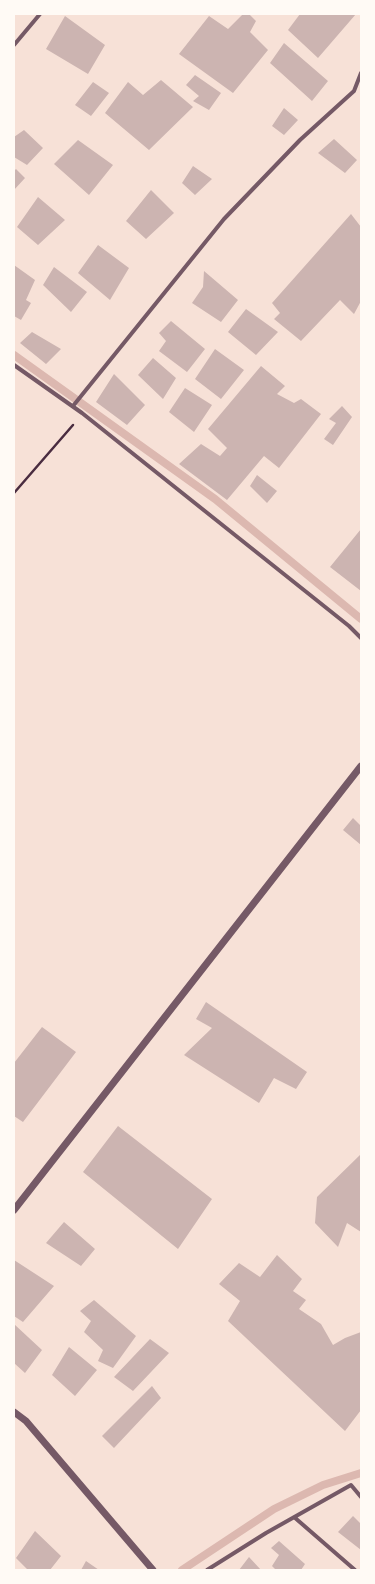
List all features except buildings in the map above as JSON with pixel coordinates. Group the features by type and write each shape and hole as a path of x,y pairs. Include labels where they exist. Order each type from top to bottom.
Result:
{"street":[{"path":"14,45 40,14"},
{"path":"73,406 224,219 300,140 354,91 361,73"},
{"path":"14,365 82,413 349,626 361,638"},
{"path":"14,1210 361,766"},
{"path":"14,1412 26,1421 153,1570"},
{"path":"207,1570 294,1517 351,1485 361,1497"},
{"path":"294,1517 356,1570"}],"path":[{"path":"14,492 63,438 82,413"}],"waterway":[{"path":"14,355 215,499 361,619"},
{"path":"182,1570 274,1509 323,1485 361,1473"}]}
